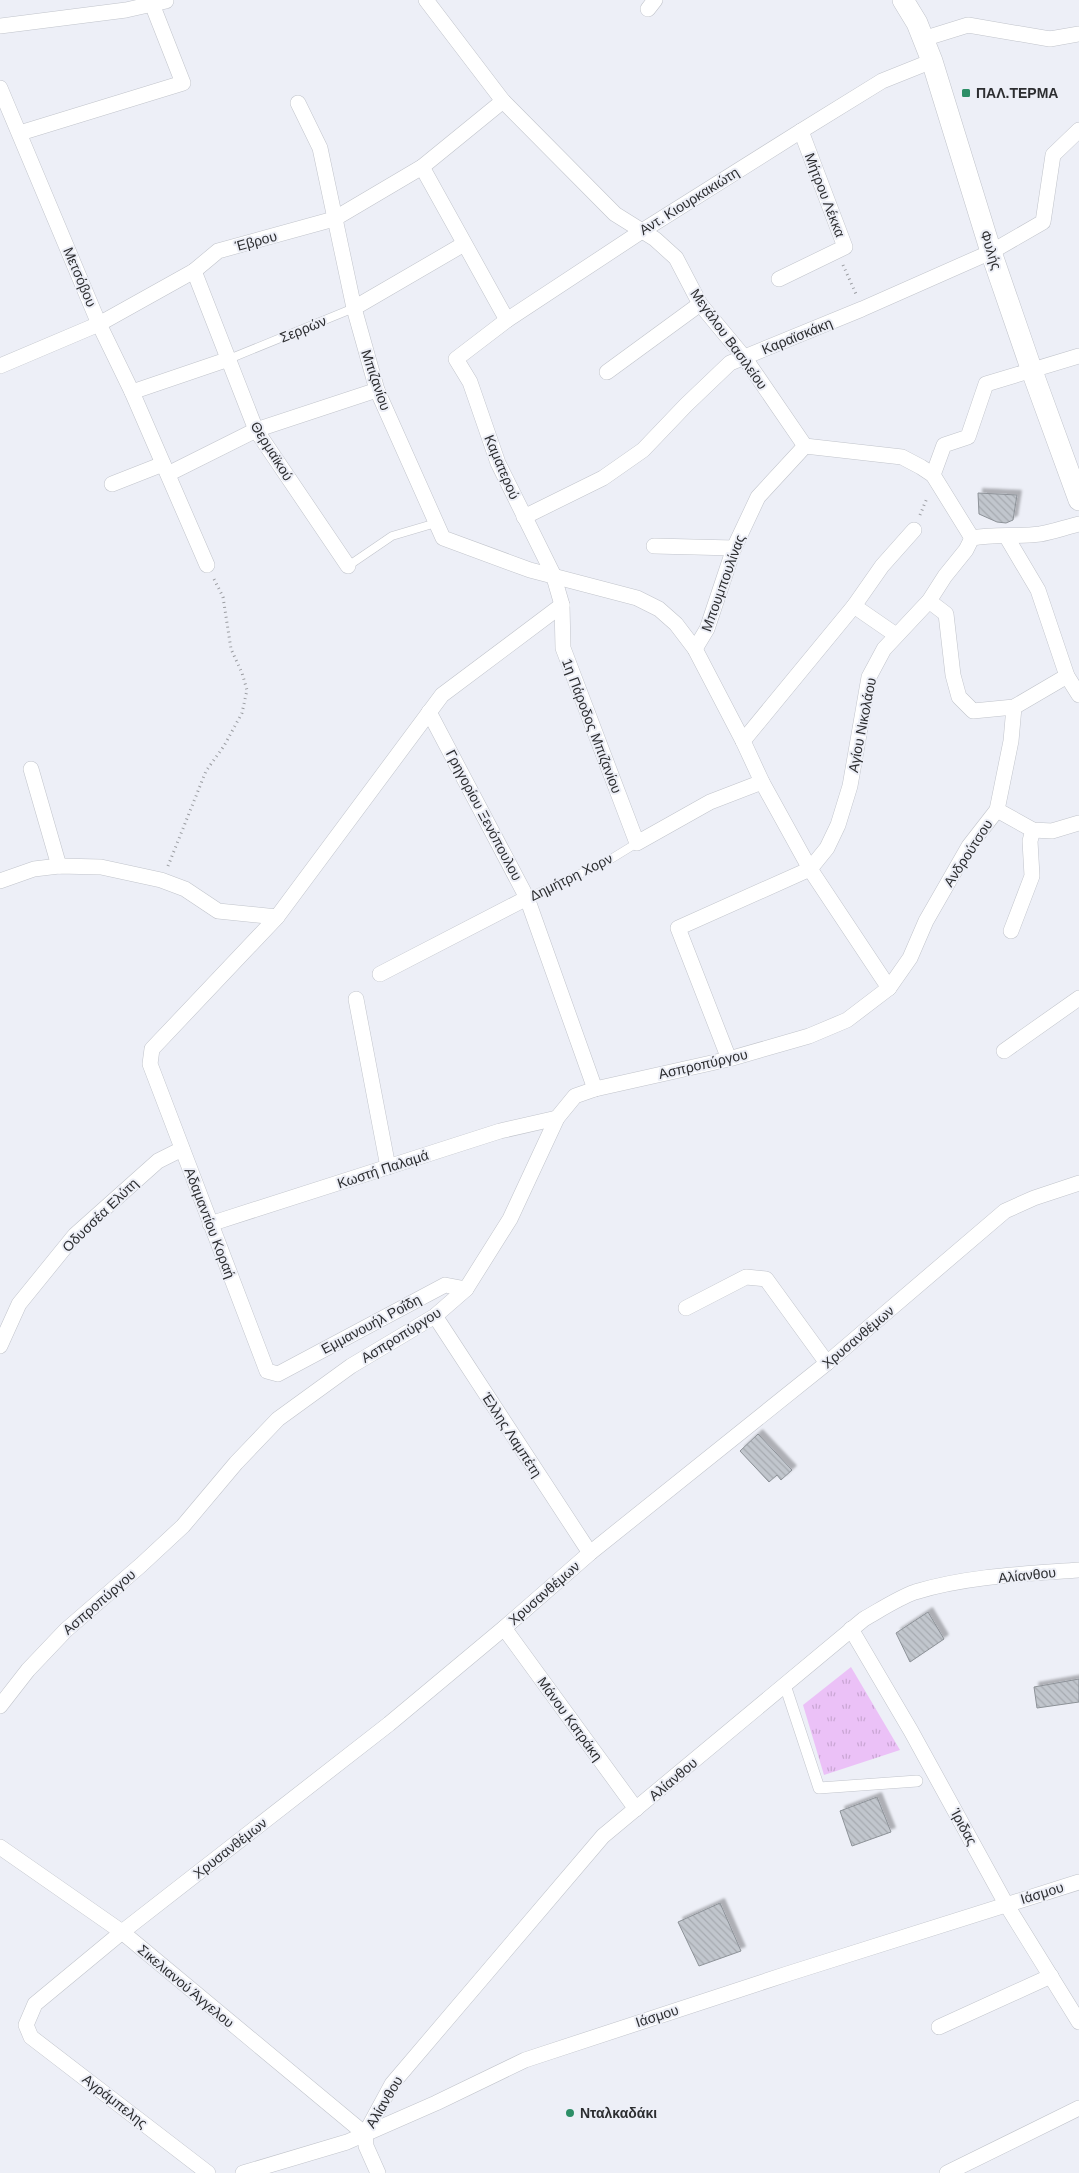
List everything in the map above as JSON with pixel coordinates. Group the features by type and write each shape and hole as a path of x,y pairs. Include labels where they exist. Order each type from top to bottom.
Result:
{"main road":[{"name":"Φυλής","path":"903,0 917,23 932,61 1032,372 1079,500"}],"street":[{"name":"Μεγάλου Βασιλείου","path":"426,0 503,101 615,214 655,239 676,258 700,304 744,357 805,446"},
{"path":"0,26 126,10 159,2 184,83 20,133"},
{"path":"923,39 968,25 1050,38 1078,37"},
{"name":"Αντ. Κιουρκακιώτη","path":"456,359 506,320 642,231 801,131 882,81 932,61"},
{"name":"Μετσόβου","path":"0,88 99,324 132,392 207,565"},
{"name":"Έβρου","path":"0,366 99,324 194,271 218,251 334,219 422,167 503,101"},
{"name":"Μπιζανίου","path":"298,103 320,148 354,308 376,390 443,538 530,570 553,574 637,598 659,609 676,624 695,649 744,741 762,782 810,869 889,988"},
{"name":"Καραϊσκάκη","path":"524,517 603,478 644,450 686,405 730,363 862,309 992,252 1043,222 1053,156 1079,130"},
{"name":"Μήτρου Λέκκα","path":"779,279 845,247 801,131"},
{"path":"422,167 506,320"},
{"name":"Σερρών","path":"354,308 464,244"},
{"name":"Θερμαϊκού","path":"194,271 256,430 348,566"},
{"path":"607,372 700,304"},
{"path":"930,473 944,445 968,437 986,384 1032,372 1079,356"},
{"name":"Σερρών","path":"132,392 229,359"},
{"name":"Καματερού","path":"456,359 470,382 498,463 553,574 562,605"},
{"path":"112,484 165,469 256,430 376,390"},
{"path":"805,446 902,457 930,473 972,538 990,535 1040,534 1079,524"},
{"name":"Μπουμπουλίνας","path":"695,649 707,629 734,548 758,497 805,446"},
{"path":"744,741 854,606 882,566 914,530"},
{"path":"1006,536 1038,590 1067,676 1079,696"},
{"name":"Αγίου Νικολάου","path":"729,1059 678,928 810,869 827,848 838,825 850,786 869,677 884,649 929,601 945,576 966,550 972,538"},
{"path":"654,546 734,548"},
{"path":"929,601 946,614 953,675 959,697 974,711 1014,707 1067,676"},
{"path":"0,881 34,870 59,866 101,866 162,880 185,890 218,911 277,916 442,695 562,605"},
{"name":"1η Πάροδος Μπιζανίου","path":"562,605 563,648 637,843"},
{"path":"854,606 896,635"},
{"name":"Ανδρούτσου","path":"889,988 910,958 926,921 969,846 997,810 1011,740 1014,707"},
{"name":"Γρηγορίου Ξενόπουλου","path":"429,712 527,898 595,1089"},
{"path":"31,770 59,866"},
{"name":"Δημήτρη Χορν","path":"637,843 710,802 762,782"},
{"path":"997,810 1033,830 1052,831 1079,822"},
{"path":"1011,931 1032,876 1030,841 1033,830"},
{"name":"Δημήτρη Χορν","path":"380,974 527,898"},
{"name":"Αδαμαντίου Κοραή","path":"277,916 152,1049 150,1064 267,1371 278,1374"},
{"name":"Ασπροπύργου","path":"0,1706 28,1670 66,1630 183,1526 236,1463 278,1419 351,1366 435,1316 466,1289 510,1219 557,1118 574,1096 595,1089 729,1059 809,1036 847,1020 889,988"},
{"path":"1004,1051 1079,998"},
{"path":"356,1000 388,1167"},
{"name":"Κωστή Παλαμά","path":"210,1224 500,1131 557,1118"},
{"name":"Οδυσσέα Ελύτη","path":"0,1346 19,1304 75,1235 158,1161 182,1149"},
{"name":"Χρυσανθέμων","path":"26,2025 35,2004 122,1932 389,1724 590,1553 827,1364 1006,1211 1034,1198 1079,1183"},
{"path":"686,1308 746,1277 766,1279 827,1364"},
{"name":"Εμμανουήλ Ροΐδη","path":"278,1374 445,1285 466,1289"},
{"name":"Έλλης Λαμπέτη","path":"435,1316 590,1553"},
{"name":"Αλίανθου","path":"365,2134 392,2084 603,1836 864,1619 914,1593 957,1582 1079,1570"},
{"name":"Μάνου Κατράκη","path":"504,1628 636,1810"},
{"name":"Ίριδας","path":"851,1630 911,1731 1006,1904 1079,2022"},
{"path":"786,1685 819,1788 916,1782"},
{"name":"Σικελιανού Άγγελου","path":"0,1847 122,1932 365,2134"},
{"name":"Ιάσμου","path":"243,2173 347,2142 436,2103 524,2060 1079,1882"},
{"path":"939,2027 1051,1976"},
{"name":"Αγράμπελης","path":"26,2025 31,2037 208,2173"},
{"path":"947,2173 1079,2108"},
{"path":"365,2134 366,2146 378,2173"}],"lane":[{"name":"Σερρών","path":"229,359 354,308"},
{"path":"348,566 392,536 436,523"},
{"name":"Δημήτρη Χορν","path":"527,898 606,862 637,843"}],"path":[{"path":"837,251 862,309"},
{"path":"914,530 927,499 930,473"},
{"path":"162,880 206,771 224,746 242,712 247,690 242,673 231,649 224,598 207,565"}],"green space":[{"path":"851,1667 900,1750 824,1775 803,1705"}],"building":[{"path":"978,493 1017,495 1013,520 1006,523 997,522 979,514"},
{"path":"758,1434 792,1470 781,1480 777,1475 769,1482 740,1451"},
{"path":"928,1612 944,1639 910,1662 896,1633"},
{"path":"1079,1679 1079,1702 1037,1708 1034,1687"},
{"path":"877,1797 891,1832 852,1846 840,1811"},
{"path":"720,1903 741,1951 699,1966 678,1922"}],"place":[{"name":"ΠΑΛ.ΤΕΡΜΑ","path":"966,93"},
{"name":"Νταλκαδάκι","path":"570,2113"}]}
